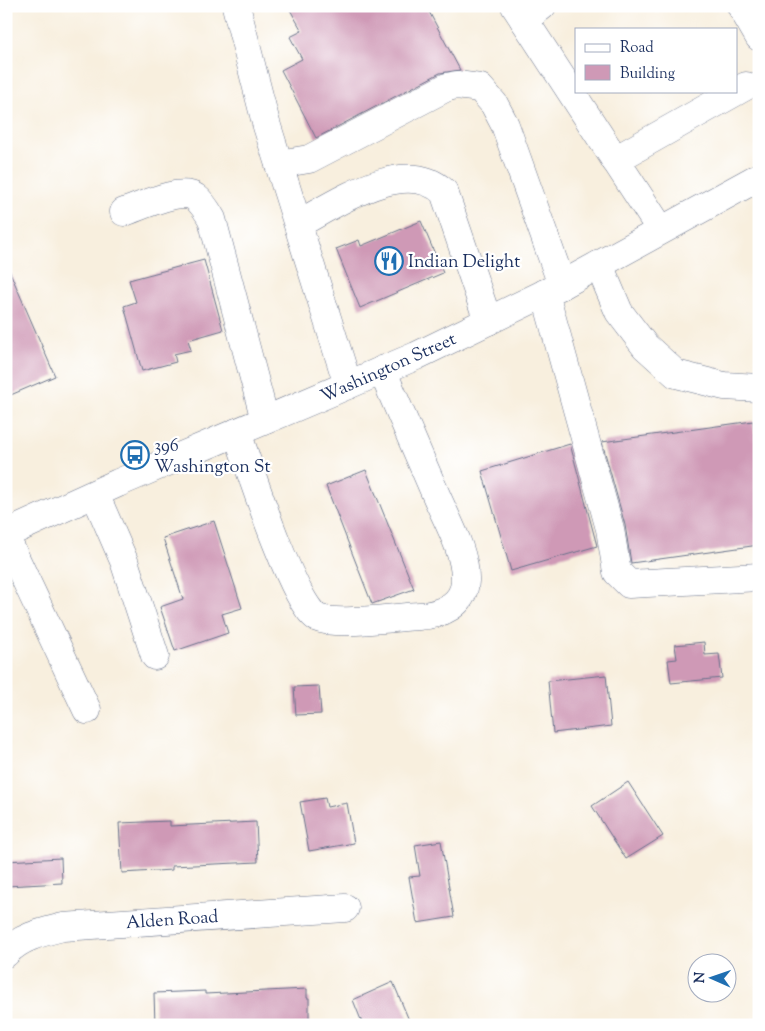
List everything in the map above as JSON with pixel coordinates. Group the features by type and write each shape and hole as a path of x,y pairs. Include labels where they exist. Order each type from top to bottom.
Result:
{"main road":[{"path":"236,6 279,164 348,385"},
{"path":"741,6 759,36"},
{"path":"527,11 615,160 661,230"},
{"path":"738,91 746,86"},
{"path":"279,164 309,159 447,87 480,88 494,104 506,125 554,289 610,529 617,572 629,584 759,577"},
{"path":"615,160 735,92"},
{"name":"Washington Street","path":"6,536 95,494 348,385 488,321 554,289 759,177"},
{"path":"298,224 362,190 383,182 421,179 436,185 444,192 488,321"},
{"path":"124,212 169,196 184,194 195,197 212,219 265,420"},
{"path":"599,264 619,312 645,346 676,374 724,386 759,388"},
{"path":"237,432 290,576 304,604 312,615 330,621 430,616 450,608 458,600 465,582 459,550 382,370"},
{"path":"95,494 124,561 155,656"},
{"path":"6,536 87,710"},
{"name":"Alden Road","path":"6,953 12,946 33,935 63,927 345,908"}],"building":[{"path":"288,6 426,6 460,70 440,73 316,138 281,70 302,59 290,37 302,31"},
{"name":"Indian Delight","path":"421,221 443,273 360,308 336,249 359,240 361,246"},
{"path":"204,260 223,330 188,340 191,350 174,354 176,362 142,371 124,306 136,302 129,280"},
{"path":"6,263 55,376 6,397"},
{"path":"753,421 759,462 759,545 631,563 625,525 602,442"},
{"path":"570,444 597,546 511,571 482,471"},
{"path":"366,470 414,589 372,604 326,486"},
{"path":"214,521 242,608 222,614 228,633 175,651 160,607 183,599 163,538"},
{"path":"704,642 705,655 719,654 722,678 671,683 668,660 677,659 675,645"},
{"path":"606,675 611,726 553,733 548,681"},
{"path":"319,686 321,714 296,715 294,687"},
{"path":"628,782 663,836 626,859 592,806"},
{"path":"325,798 327,807 347,803 354,843 309,851 300,802"},
{"path":"170,821 170,826 256,822 258,862 172,866 172,870 122,873 119,823"},
{"path":"441,841 454,917 417,923 409,877 420,876 415,845"},
{"path":"61,858 62,883 6,886 6,861"},
{"path":"393,982 411,1025 363,1025 353,1000"},
{"path":"307,989 309,1025 155,1025 154,993 205,991 205,994"}],"place":[{"name":"Indian Delight","path":"389,261"},
{"name":"396 Washington St","path":"135,455"}]}
